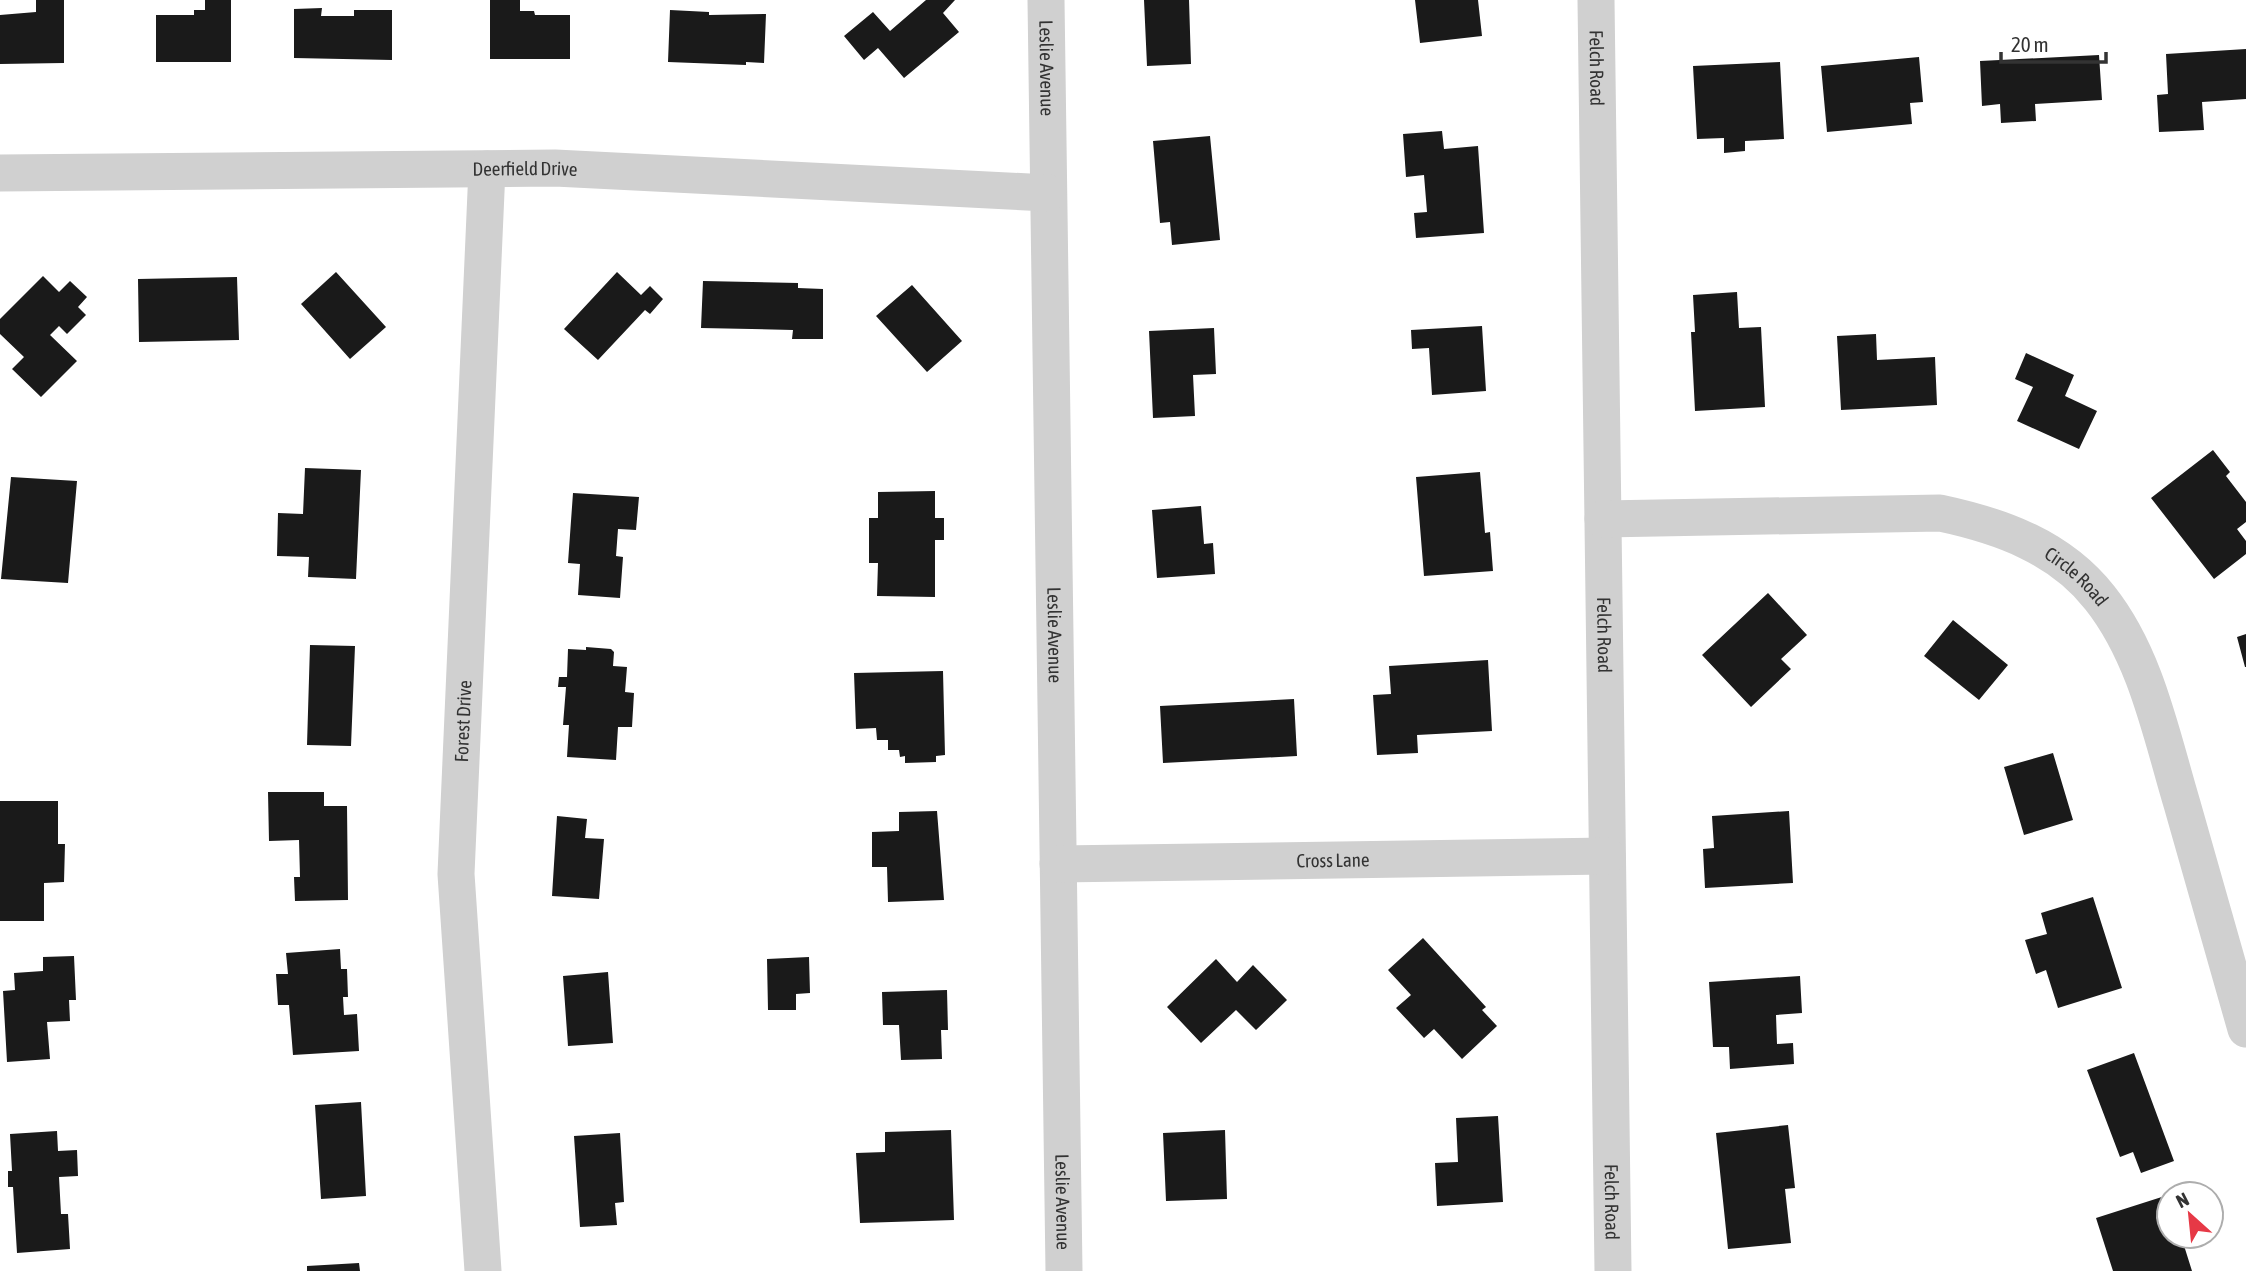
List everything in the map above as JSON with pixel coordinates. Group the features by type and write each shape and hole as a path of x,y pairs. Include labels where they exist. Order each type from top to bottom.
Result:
{"street":[{"name":"Leslie Avenue","path":"1046,0 1063,1271"},
{"name":"Felch Road","path":"1596,0 1613,1271"},
{"name":"Deerfield Drive","path":"0,173 486,169 660,172 1048,193"},
{"name":"Forest Drive","path":"483,1271 456,874 486,169"},
{"name":"Circle Road","path":"1603,519 1940,513 1987,523 2031,541 2065,563 2099,597 2126,636 2153,703 2246,1029"},
{"name":"Cross Lane","path":"1058,864 1607,856"}],"building":[{"path":"36,0 64,0 64,63 0,64 0,15 36,12"},
{"path":"205,0 231,0 231,62 156,62 156,15 194,15 194,10 205,10"},
{"path":"490,0 520,0 520,11 534,11 535,15 570,15 570,59 490,59"},
{"path":"926,0 955,0 943,13 959,32 904,78 878,48 864,60 844,36 873,12 890,31"},
{"path":"1144,0 1189,0 1191,64 1147,66"},
{"path":"1415,0 1478,0 1482,36 1420,43"},
{"path":"322,8 321,16 354,16 354,10 392,10 392,60 294,58 294,9"},
{"path":"670,10 709,12 709,15 766,14 764,63 746,62 746,65 668,62"},
{"path":"2246,49 2246,99 2202,102 2204,130 2159,132 2157,95 2168,94 2166,54"},
{"path":"2099,55 2102,100 2035,104 2036,121 2001,123 2000,104 1982,106 1980,61"},
{"path":"1919,57 1923,102 1910,103 1912,124 1827,132 1821,66"},
{"path":"1780,62 1784,139 1745,141 1745,151 1724,153 1724,138 1697,139 1693,66"},
{"path":"1442,131 1444,149 1478,146 1484,233 1416,238 1414,213 1427,212 1424,175 1406,177 1403,134"},
{"path":"1210,136 1220,240 1172,245 1170,222 1160,223 1153,141"},
{"path":"336,272 386,327 350,359 301,304"},
{"path":"617,272 641,295 650,286 663,299 650,314 645,310 598,360 564,329"},
{"path":"43,276 59,292 70,281 87,297 78,307 86,315 67,334 59,326 50,335 77,361 41,397 12,369 24,357 0,334 0,319"},
{"path":"237,277 239,340 139,342 138,279"},
{"path":"703,281 798,283 798,288 823,289 823,339 792,339 793,330 701,328"},
{"path":"912,285 962,341 927,372 876,316"},
{"path":"1737,292 1739,328 1761,327 1765,407 1695,411 1691,332 1695,332 1693,295"},
{"path":"1482,326 1486,391 1432,395 1429,348 1412,349 1411,330"},
{"path":"1214,328 1216,374 1193,375 1195,416 1153,418 1149,331"},
{"path":"1876,334 1877,360 1935,357 1937,405 1841,410 1837,336"},
{"path":"2026,353 2074,375 2065,396 2097,411 2079,449 2017,421 2033,387 2015,379"},
{"path":"2213,450 2230,472 2226,476 2246,502 2246,522 2237,529 2246,541 2246,554 2214,579 2151,498"},
{"path":"305,468 361,470 356,579 308,577 309,557 277,556 278,513 303,514"},
{"path":"1480,472 1485,533 1490,532 1493,571 1424,576 1416,477"},
{"path":"11,477 77,481 68,583 1,579"},
{"path":"935,491 935,518 944,518 944,540 935,540 935,597 877,596 878,563 869,563 869,518 878,518 878,492"},
{"path":"573,493 639,497 636,530 618,529 616,556 623,557 620,598 578,595 580,564 568,563"},
{"path":"1201,506 1204,544 1213,543 1215,574 1157,578 1152,510"},
{"path":"1768,593 1807,635 1781,659 1791,669 1751,707 1702,655"},
{"path":"1953,620 2008,665 1979,700 1924,656"},
{"path":"2246,634 2246,667 2245,667 2237,637"},
{"path":"310,645 355,646 351,746 307,745"},
{"path":"586,647 611,649 614,652 613,666 627,667 625,692 634,693 632,727 618,727 616,760 567,757 569,725 563,725 566,687 558,687 559,677 567,677 568,649 586,650"},
{"path":"1488,660 1492,731 1417,735 1418,753 1377,755 1373,695 1391,694 1389,666"},
{"path":"943,671 945,755 936,756 936,762 905,763 905,756 900,757 899,750 888,750 888,740 877,740 876,728 856,729 854,673"},
{"path":"1294,699 1297,756 1163,763 1160,706"},
{"path":"2053,753 2073,820 2024,835 2004,767"},
{"path":"268,792 324,792 324,806 347,806 348,900 295,901 294,877 300,877 299,840 269,841"},
{"path":"0,801 58,801 58,844 65,844 64,882 44,883 44,921 0,921"},
{"path":"937,811 944,900 888,902 887,867 872,867 872,832 899,831 899,812"},
{"path":"1789,811 1793,883 1705,888 1703,849 1714,848 1712,816"},
{"path":"557,816 587,819 585,838 604,839 599,899 552,896"},
{"path":"2093,897 2122,988 2058,1008 2046,970 2036,974 2025,940 2047,934 2041,913"},
{"path":"1423,938 1486,1007 1482,1010 1497,1026 1462,1059 1434,1029 1424,1038 1396,1008 1411,995 1388,970"},
{"path":"340,949 341,969 347,969 348,997 343,997 344,1015 357,1014 359,1051 293,1055 289,1005 278,1005 276,974 288,974 286,953"},
{"path":"74,956 76,1000 69,1000 70,1021 47,1022 50,1059 7,1062 3,991 15,990 14,973 43,971 43,957"},
{"path":"809,957 810,993 796,994 796,1010 768,1010 767,959"},
{"path":"1216,959 1237,982 1253,965 1287,1000 1256,1030 1236,1010 1201,1043 1167,1007"},
{"path":"608,972 613,1043 568,1046 563,976"},
{"path":"1800,976 1802,1013 1776,1015 1777,1044 1793,1043 1794,1064 1730,1069 1729,1047 1713,1047 1709,982"},
{"path":"947,990 948,1030 941,1030 942,1059 901,1060 899,1025 883,1025 882,992"},
{"path":"2134,1053 2174,1161 2141,1173 2133,1152 2120,1157 2087,1070"},
{"path":"361,1102 366,1196 321,1199 315,1105"},
{"path":"1498,1116 1503,1202 1437,1206 1435,1163 1458,1162 1456,1118"},
{"path":"1788,1125 1795,1188 1785,1189 1791,1243 1728,1249 1716,1133"},
{"path":"951,1130 954,1220 860,1223 856,1153 885,1152 885,1132"},
{"path":"1225,1130 1227,1199 1166,1201 1163,1133"},
{"path":"57,1131 58,1151 77,1150 78,1176 59,1177 61,1214 68,1214 70,1249 17,1253 13,1187 8,1187 8,1171 12,1171 10,1134"},
{"path":"620,1133 624,1202 615,1203 617,1225 580,1227 574,1136"},
{"path":"2155,1199 2155,1250 2185,1250 2192,1271 2113,1271 2096,1218"},
{"path":"359,1263 360,1271 307,1271 307,1266"}]}
